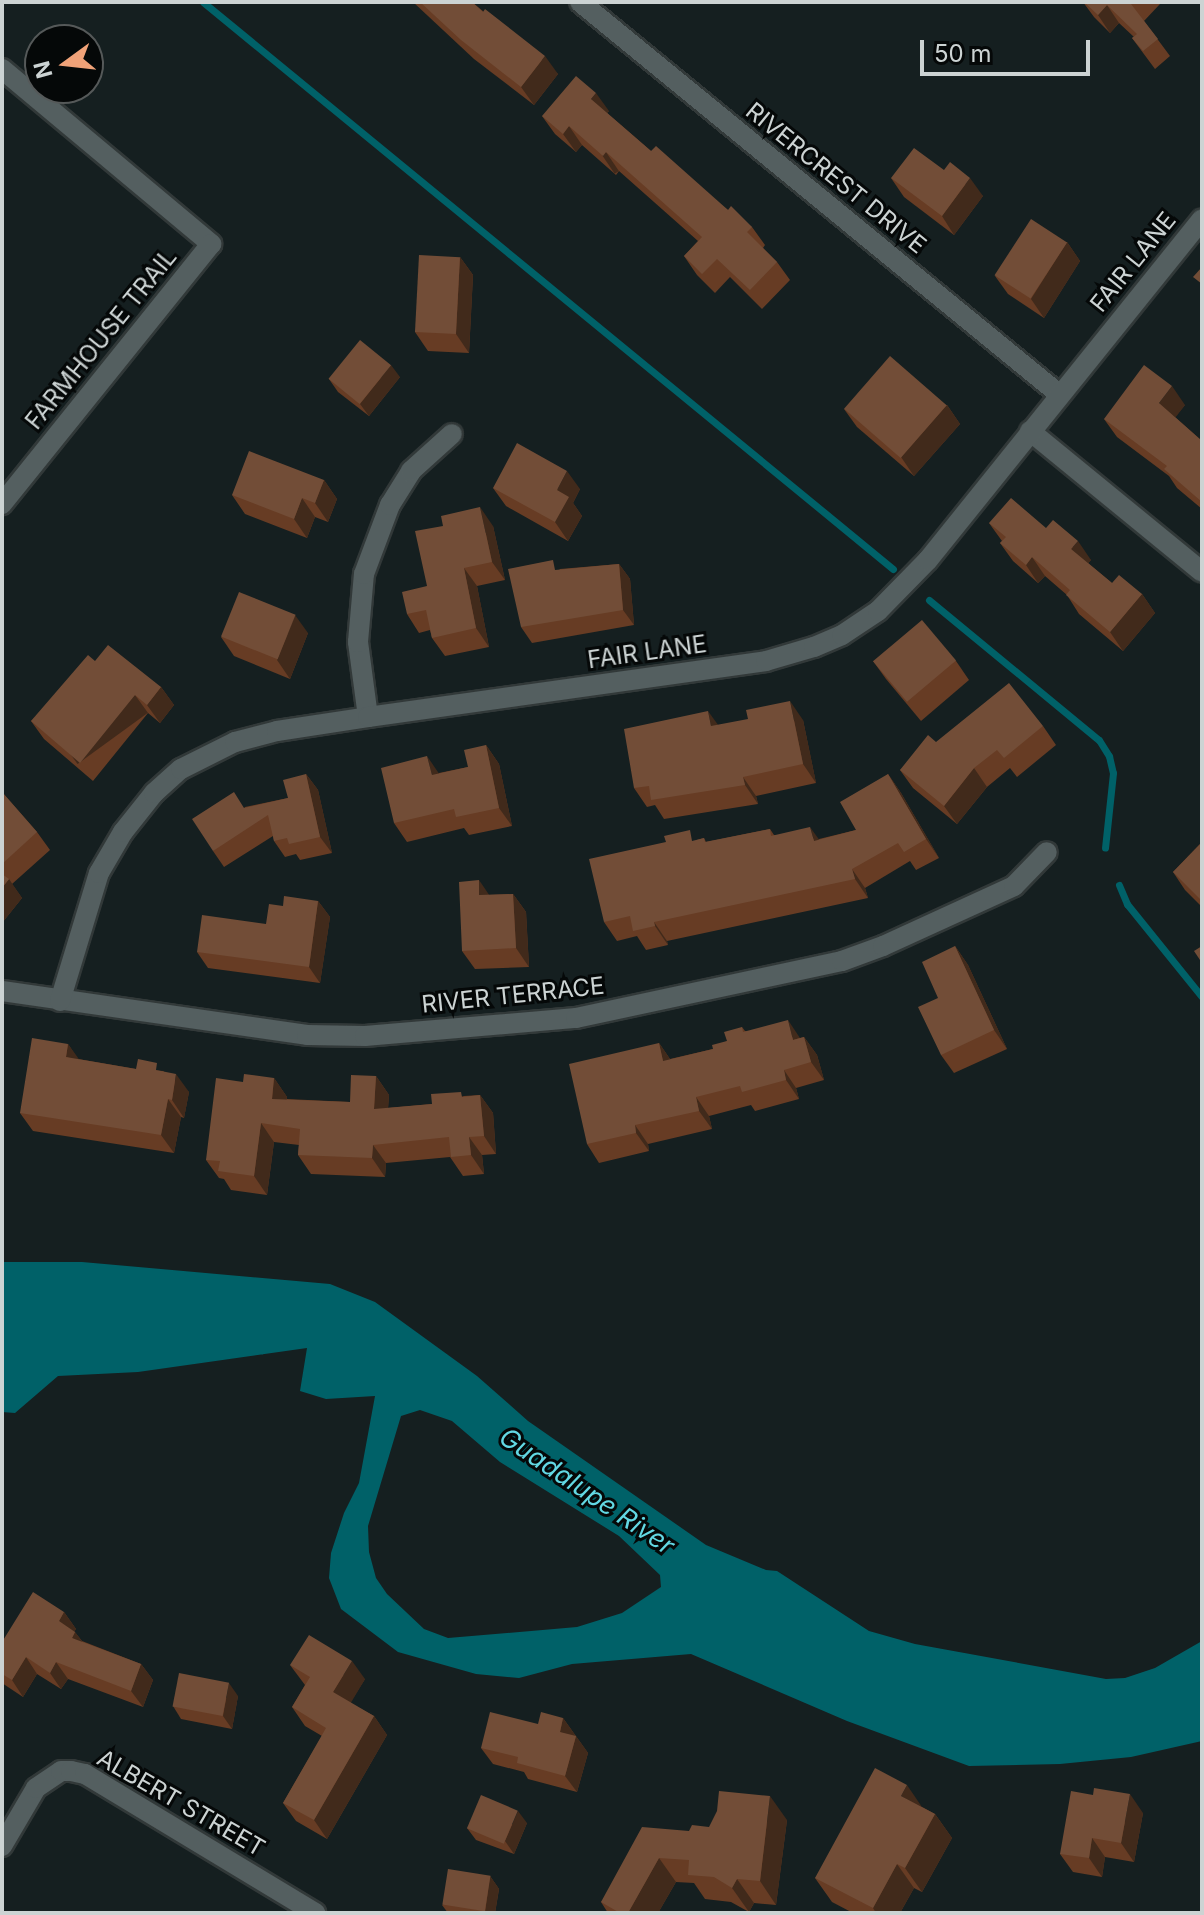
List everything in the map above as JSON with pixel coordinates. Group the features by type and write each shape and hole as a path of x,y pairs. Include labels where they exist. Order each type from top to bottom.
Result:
{"street":[{"name":"RIVERCREST DRIVE","path":"580,2 1059,394"},
{"name":"FARMHOUSE TRAIL","path":"2,69 211,244 2,504"},
{"name":"FAIR LANE","path":"60,1001 99,873 123,832 154,793 181,769 235,742 277,731 368,717 766,661 814,647 878,611 928,560 1202,219"},
{"path":"1030,431 1202,572"},
{"path":"368,717 358,642 364,574 390,505 411,471 452,434"},
{"name":"RIVER TERRACE","path":"2,991 307,1035 365,1036 576,1018 842,961 883,946 1014,886 1047,852"},
{"name":"ALBERT STREET","path":"2,1846 36,1788 61,1771 71,1771 85,1774 315,1913"}],"water":[{"name":"Guadalupe River","path":"2,1262 82,1262 330,1284 375,1302 477,1376 528,1421 706,1545 766,1570 777,1571 869,1631 915,1644 1106,1679 1125,1678 1155,1668 1202,1641 1202,1741 1131,1757 1060,1764 969,1766 847,1721 691,1654 572,1664 519,1678 476,1674 398,1652 341,1609 329,1578 331,1553 344,1513 359,1483 375,1396 326,1399 300,1391 307,1348 138,1372 58,1376 15,1413 2,1412","holes":["420,1410 452,1421 500,1462 619,1536 660,1575 661,1587 622,1613 577,1627 448,1638 424,1629 387,1594 376,1578 369,1552 368,1526 401,1416"]}],"building":[{"path":"420,2 472,2 545,56 521,87 461,40"},
{"path":"1084,2 1133,2 1131,4 1158,39 1143,51 1132,38 1137,34 1107,5 1098,15"},
{"path":"576,76 596,93 591,99 651,151 656,146 728,210 731,206 752,227 747,232 777,262 750,290 717,259 702,274 684,256 702,237 606,152 603,156 569,126 563,134 542,116"},
{"path":"914,148 944,170 950,162 970,178 942,216 891,178"},
{"path":"1031,219 1067,242 1031,299 995,275"},
{"path":"419,255 460,257 456,334 415,332"},
{"path":"1202,267 1202,284 1193,277"},
{"path":"360,340 391,365 360,404 329,379"},
{"path":"890,356 947,405 901,458 844,409"},
{"path":"1144,365 1172,386 1159,403 1202,441 1202,502 1164,469 1167,466 1104,419"},
{"path":"517,443 567,471 557,490 569,497 555,522 493,488"},
{"path":"249,451 324,480 315,503 302,498 294,519 232,495"},
{"path":"1011,498 1046,528 1053,520 1078,541 1071,549 1112,583 1119,575 1142,594 1110,632 1066,595 1070,590 1032,557 1026,565 1000,543 1006,537 989,523"},
{"path":"480,507 492,562 464,568 476,628 432,638 426,610 407,614 402,592 427,586 415,531 443,526 441,516"},
{"path":"553,560 555,570 619,564 623,610 521,627 508,569"},
{"path":"239,592 296,615 278,659 221,637"},
{"path":"922,620 956,661 907,702 873,661"},
{"path":"108,645 161,687 147,705 135,695 80,763 31,721 88,655 95,661"},
{"path":"1009,683 1043,726 1004,758 997,750 974,768 944,806 900,770 928,735 936,742"},
{"path":"790,701 803,764 743,777 745,785 651,800 649,786 634,788 624,729 708,711 711,726 748,719 746,710"},
{"path":"486,745 499,808 456,817 454,809 394,823 381,768 427,756 432,775 468,767 464,750"},
{"path":"306,774 320,837 289,844 287,838 274,841 268,815 213,851 192,819 234,792 244,808 288,798 283,780"},
{"path":"888,774 926,839 904,852 898,843 852,869 855,879 654,922 655,926 633,931 630,916 604,922 589,859 666,842 664,836 690,830 692,841 704,838 705,842 770,829 771,836 810,827 814,841 856,830 840,802"},
{"path":"2,792 37,832 2,864"},
{"path":"1202,842 1202,901 1173,872"},
{"path":"2,874 9,879 2,888"},
{"path":"479,880 479,895 513,894 516,948 462,951 459,882"},
{"path":"284,896 318,901 309,967 197,952 202,915 266,924 269,904 283,906"},
{"path":"955,946 994,1030 941,1055 918,1007 938,998 922,962"},
{"path":"1202,946 1202,963 1194,951"},
{"path":"788,1020 793,1040 804,1037 811,1062 784,1070 786,1080 742,1092 740,1086 696,1097 699,1111 635,1125 636,1133 587,1144 569,1064 659,1043 663,1061 713,1049 712,1045 727,1041 724,1032 742,1027 743,1032"},
{"path":"32,1038 68,1044 66,1057 136,1069 138,1059 157,1063 156,1070 176,1074 161,1135 20,1113"},
{"path":"244,1074 274,1078 272,1099 350,1102 351,1075 376,1076 374,1109 432,1104 431,1094 461,1092 462,1097 480,1095 484,1136 469,1137 471,1155 451,1157 449,1137 373,1145 372,1158 298,1155 300,1129 261,1123 254,1176 218,1171 220,1161 206,1160 216,1078 243,1082"},
{"path":"33,1592 64,1612 59,1621 75,1632 72,1638 141,1664 131,1691 56,1662 50,1673 26,1657 12,1680 2,1674 2,1642"},
{"path":"309,1635 352,1661 333,1692 374,1716 314,1820 283,1803 326,1728 292,1707 310,1677 290,1665"},
{"path":"179,1673 229,1683 223,1716 173,1706"},
{"path":"490,1712 538,1724 541,1712 563,1718 560,1732 576,1736 565,1776 517,1763 518,1757 481,1748"},
{"path":"875,1768 907,1785 901,1796 935,1814 905,1868 897,1864 873,1908 815,1878"},
{"path":"1094,1788 1130,1794 1121,1843 1092,1838 1089,1858 1060,1854 1071,1791 1093,1795"},
{"path":"719,1791 770,1796 760,1881 737,1879 732,1888 714,1877 688,1875 689,1860 659,1858 628,1913 620,1913 601,1902 642,1827 689,1831 692,1825 709,1827 717,1811"},
{"path":"481,1795 518,1811 504,1844 467,1828"},
{"path":"448,1869 490,1876 485,1911 442,1905"}],"waterway":[{"path":"203,2 893,569"},
{"path":"929,600 1099,740 1109,756 1113,773 1105,848"},
{"path":"1119,885 1127,904 1202,997"}]}
